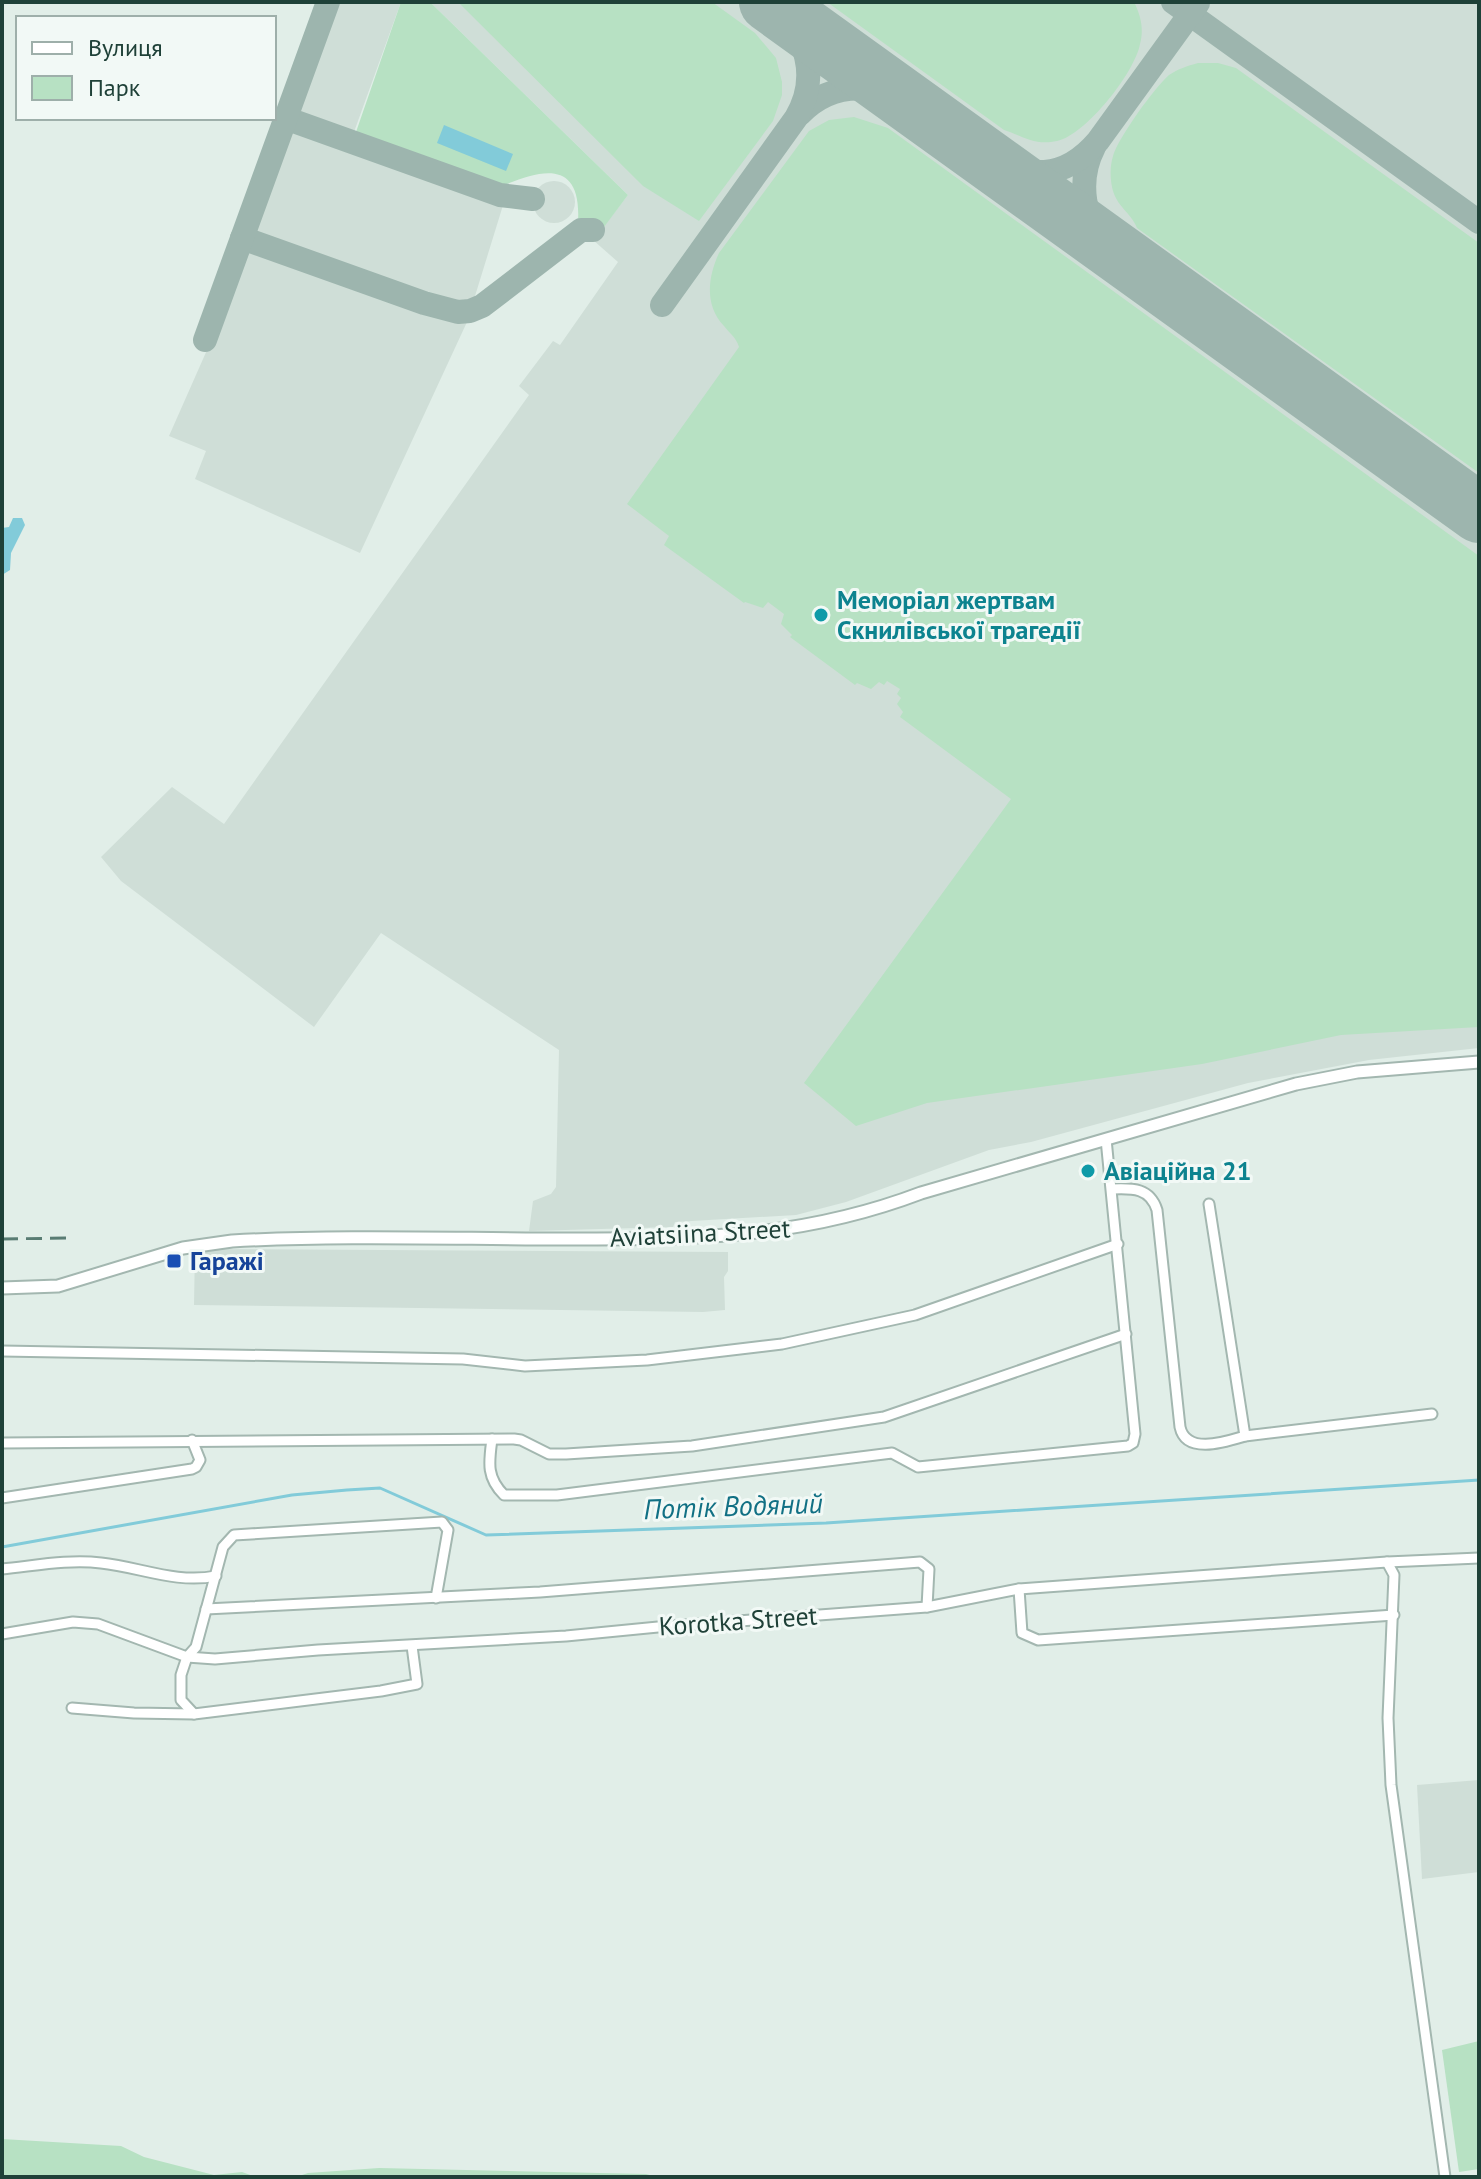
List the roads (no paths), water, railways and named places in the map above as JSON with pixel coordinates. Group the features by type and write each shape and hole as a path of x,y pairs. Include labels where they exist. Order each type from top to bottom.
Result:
{"street":[{"name":"Aviatsiina Street","path":"2,1288 58,1286 183,1248 272,1238 677,1238 759,1234 854,1216 921,1193 1296,1084 1357,1072 1479,1062"},
{"path":"492,1439 488,1471 494,1484 504,1495 531,1496 892,1453 918,1467 1128,1446 1133,1443 1135,1434 1106,1139"},
{"path":"1112,1189 1135,1188 1149,1195 1157,1210 1182,1435 1194,1444 1432,1414"},
{"path":"1209,1204 1245,1436"},
{"path":"2,1351 463,1359 525,1366 715,1354 809,1339 915,1315 1118,1244"},
{"path":"2,1443 492,1439 521,1440 549,1454 692,1446 884,1417 1126,1334"},
{"path":"2,1498 192,1469 200,1460 192,1440"},
{"path":"194,1714 181,1700 179,1690 187,1657 194,1651 223,1547 234,1535 439,1522 448,1530 436,1598"},
{"name":"Korotka Street","path":"2,1634 73,1622 98,1624 187,1657 215,1659 285,1652 566,1636 927,1607 1019,1589 1479,1558"},
{"path":"2,1569 86,1562 182,1580 216,1576"},
{"path":"206,1609 436,1598 920,1562 929,1569 927,1607"},
{"path":"1387,1562 1394,1575 1388,1718 1391,1785 1445,2177"},
{"path":"1019,1589 1022,1633 1038,1640 1394,1615"},
{"path":"72,1708 194,1714 367,1693 415,1684 418,1680 412,1646"}],"water":[{"path":"444,125 513,154 506,171 437,143"},
{"path":"13,518 22,518 25,525 11,553 10,570 2,575 2,528 9,527"}],"waterway":[{"name":"Потік Водяний","path":"2,1547 292,1495 380,1488 486,1535 826,1523 1479,1480"}],"railway":[{"path":"2,1239 66,1238"}],"place":[{"name":"Меморіал жертвам Скнилівської трагедії","path":"821,615"},
{"name":"Авіаційна 21","path":"1088,1171"},
{"name":"Гаражі","path":"174,1261"}]}
